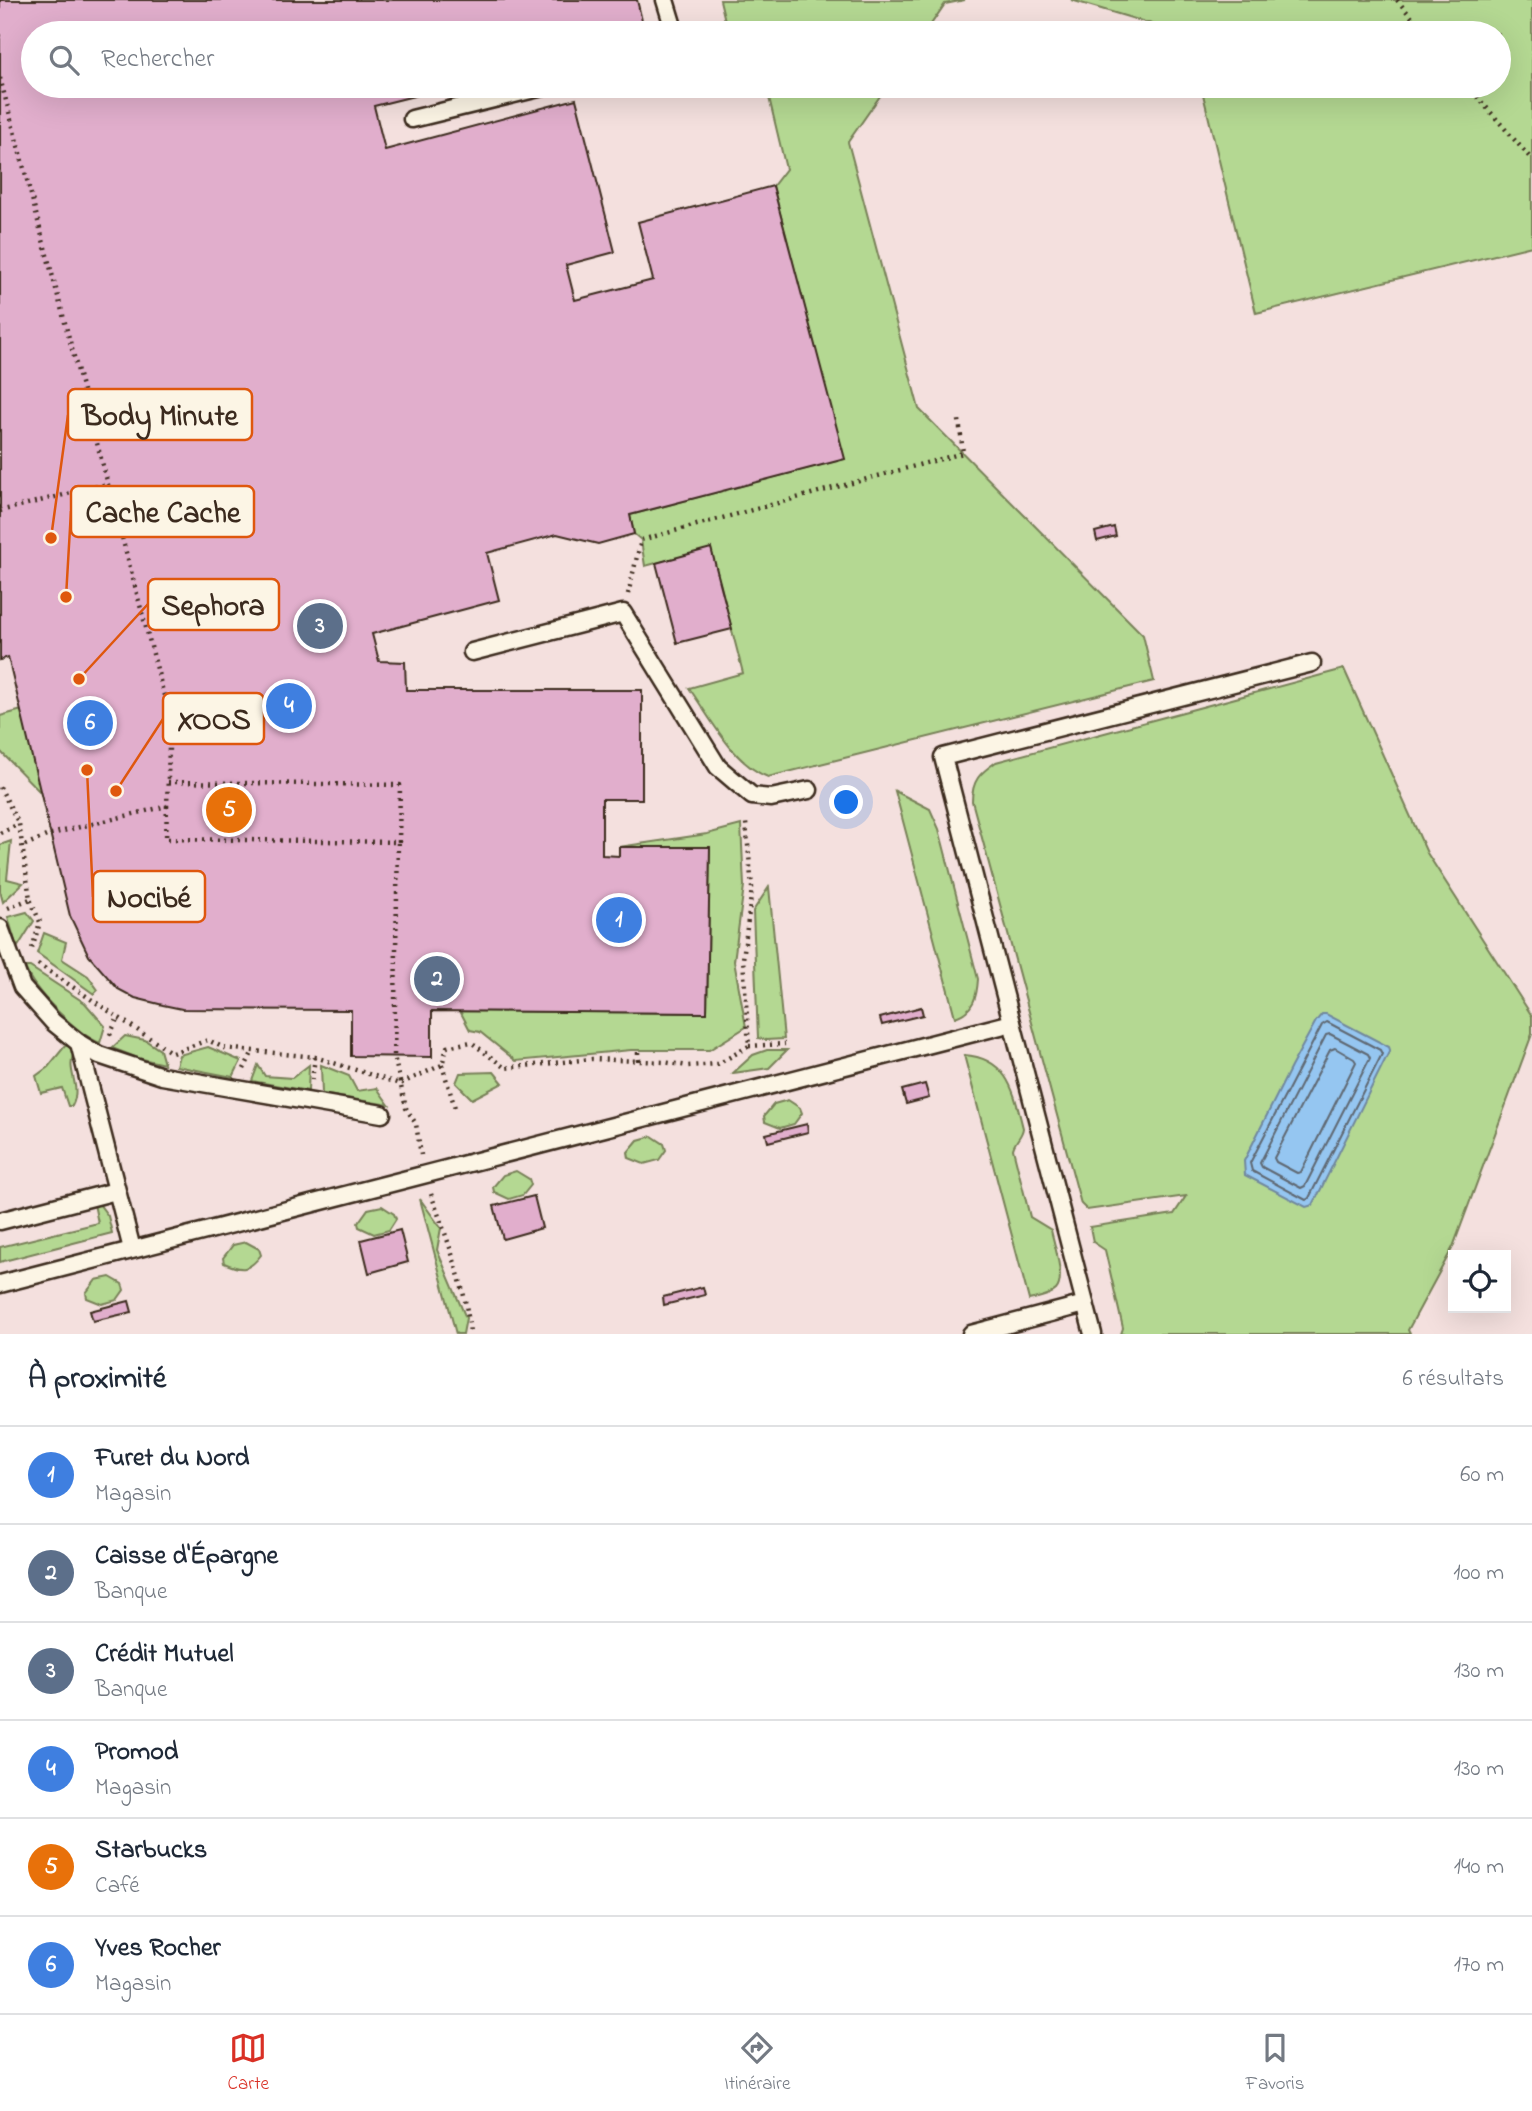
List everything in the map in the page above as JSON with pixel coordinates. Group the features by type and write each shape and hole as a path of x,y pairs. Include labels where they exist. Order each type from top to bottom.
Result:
{"lane":[{"path":"665,0 671,21"},
{"path":"411,119 498,98"},
{"path":"472,652 623,613 718,767 752,796 771,798 809,790"},
{"path":"1093,1334 943,757 1312,663"},
{"path":"0,928 22,987 53,1023 99,1055 162,1076 382,1114"},
{"path":"0,1284 1012,1023"},
{"path":"79,1043 132,1249"},
{"path":"0,1221 116,1191"},
{"path":"971,1334 1085,1304"}],"path":[{"path":"1397,0 1415,21"},
{"path":"0,78 170,718 166,839 398,842"},
{"path":"1478,98 1532,160"},
{"path":"623,613 641,540 962,453 959,420"},
{"path":"0,512 107,484"},
{"path":"168,782 400,785 394,1056"},
{"path":"0,787 19,824 30,899 40,922 29,958 172,1053 208,1040 224,1048 315,1056 400,1084 442,1065"},
{"path":"23,846 51,834 167,806"},
{"path":"746,823 752,888 743,959 749,1046"},
{"path":"0,833 19,824"},
{"path":"5,909 30,899"},
{"path":"105,1045 118,1017"},
{"path":"455,1108 442,1065 447,1047 471,1042 505,1068 592,1059 688,1066 718,1064 749,1046 785,1044"},
{"path":"638,1050 638,1061"}],"green space":[{"path":"720,0 965,0 945,4 933,21 725,21"},
{"path":"1071,0 1532,0 1532,246 1256,313 1204,98 1511,98 1511,21 1142,21"},
{"path":"769,98 879,98 848,142 919,409 1143,635 1154,681 768,777 744,762 714,726 689,688 743,673 711,549 645,566 641,540 634,534 630,515 844,459 773,186 786,169"},
{"path":"1344,669 1427,853 1532,1016 1532,1034 1453,1247 1448,1250 1448,1256 1408,1330 1410,1334 1121,1334 1123,1328 1105,1250 1093,1242 1090,1227 1174,1214 1186,1196 1087,1210 1081,1204 972,801 975,782 996,762"},
{"path":"22,710 42,794 0,751 0,716"},
{"path":"895,791 930,809 939,829 978,979 977,991 970,1007 955,1017"},
{"path":"741,825 744,886 734,961 746,1027 709,1050 631,1050 516,1061 480,1032 470,1030 460,1011 707,1013 710,847 619,847 707,834"},
{"path":"11,841 7,879 23,883 3,902 0,891 0,845"},
{"path":"769,887 784,1039 766,1040 758,1038 753,911"},
{"path":"27,912 34,921 17,948 8,917"},
{"path":"44,933 66,942 62,959 88,976 98,990 94,994 37,953"},
{"path":"25,967 30,967 85,1003 105,1026 100,1043 80,1031 57,1011 37,988"},
{"path":"125,1036 145,1040 160,1050 164,1064 112,1048"},
{"path":"65,1046 70,1046 75,1051 71,1065 76,1091 72,1106 68,1106 62,1088 41,1093 36,1076 48,1067"},
{"path":"208,1047 241,1061 233,1077 176,1066 179,1055"},
{"path":"767,1050 787,1050 769,1068 733,1073 753,1055"},
{"path":"964,1055 991,1063 1007,1079 1012,1090 1023,1128 1013,1149 1030,1217 1051,1230 1058,1262 1059,1285 1047,1295 1029,1300"},
{"path":"258,1065 265,1076 292,1078 309,1065 308,1091 252,1081"},
{"path":"321,1065 349,1076 357,1091 377,1088 389,1105 322,1094"},
{"path":"494,1072 503,1083 472,1099 456,1083 460,1073"},
{"path":"788,1100 800,1108 802,1113 794,1124 780,1128 765,1122 764,1116 774,1104"},
{"path":"652,1136 664,1144 666,1150 659,1160 644,1164 629,1158 628,1152 638,1140"},
{"path":"516,1171 529,1179 531,1185 523,1195 509,1199 494,1192 493,1187 503,1175"},
{"path":"420,1199 441,1228 437,1250 466,1318 463,1334 456,1334"},
{"path":"94,1204 99,1204 108,1216 112,1233 0,1262 0,1247 98,1223"},
{"path":"382,1206 394,1214 396,1219 389,1230 374,1234 359,1227 358,1223 368,1209"},
{"path":"246,1242 259,1249 261,1255 253,1264 240,1268 224,1263 223,1258 233,1245"},
{"path":"110,1277 122,1284 124,1290 117,1300 102,1304 87,1298 86,1293 96,1280"}],"water":[{"path":"1322,1014 1389,1047 1390,1050 1313,1205 1306,1207 1245,1175 1244,1161 1291,1067"}],"building":[{"path":"0,0 637,0 642,21 21,21 21,98 406,98 374,106 385,150 576,99 615,252 566,265 575,300 653,280 638,222 773,186 845,459 630,515 634,534 598,544 557,534 487,553 499,600 372,634 379,661 405,662 406,690 642,690 642,799 602,799 602,855 619,856 619,847 710,847 707,1013 432,1011 432,1057 351,1056 351,1010 182,1009 135,998 118,989 89,956 70,916 8,657 0,660"},
{"path":"1114,527 1116,536 1097,541 1095,532"},
{"path":"711,548 732,629 677,643 656,563"},
{"path":"921,1007 923,1015 882,1025 880,1018"},
{"path":"925,1084 929,1098 906,1104 902,1090"},
{"path":"807,1124 808,1132 768,1142 766,1134"},
{"path":"534,1196 542,1228 503,1239 494,1206"},
{"path":"400,1230 408,1262 369,1273 361,1240"},
{"path":"703,1287 705,1295 664,1305 663,1297"},
{"path":"129,1301 132,1312 93,1321 90,1311"}],"place":[{"name":"Body Minute","path":"51,538"},
{"name":"Cache Cache","path":"66,597"},
{"name":"Crédit Mutuel","path":"320,626"},
{"name":"Sephora","path":"79,679"},
{"name":"Promod","path":"289,706"},
{"name":"Yves Rocher","path":"90,723"},
{"name":"Nocibé","path":"87,770"},
{"name":"XOOS","path":"116,791"},
{"name":"Starbucks","path":"229,810"},
{"name":"Furet du Nord","path":"619,920"},
{"name":"Caisse d'Épargne","path":"437,979"}]}
